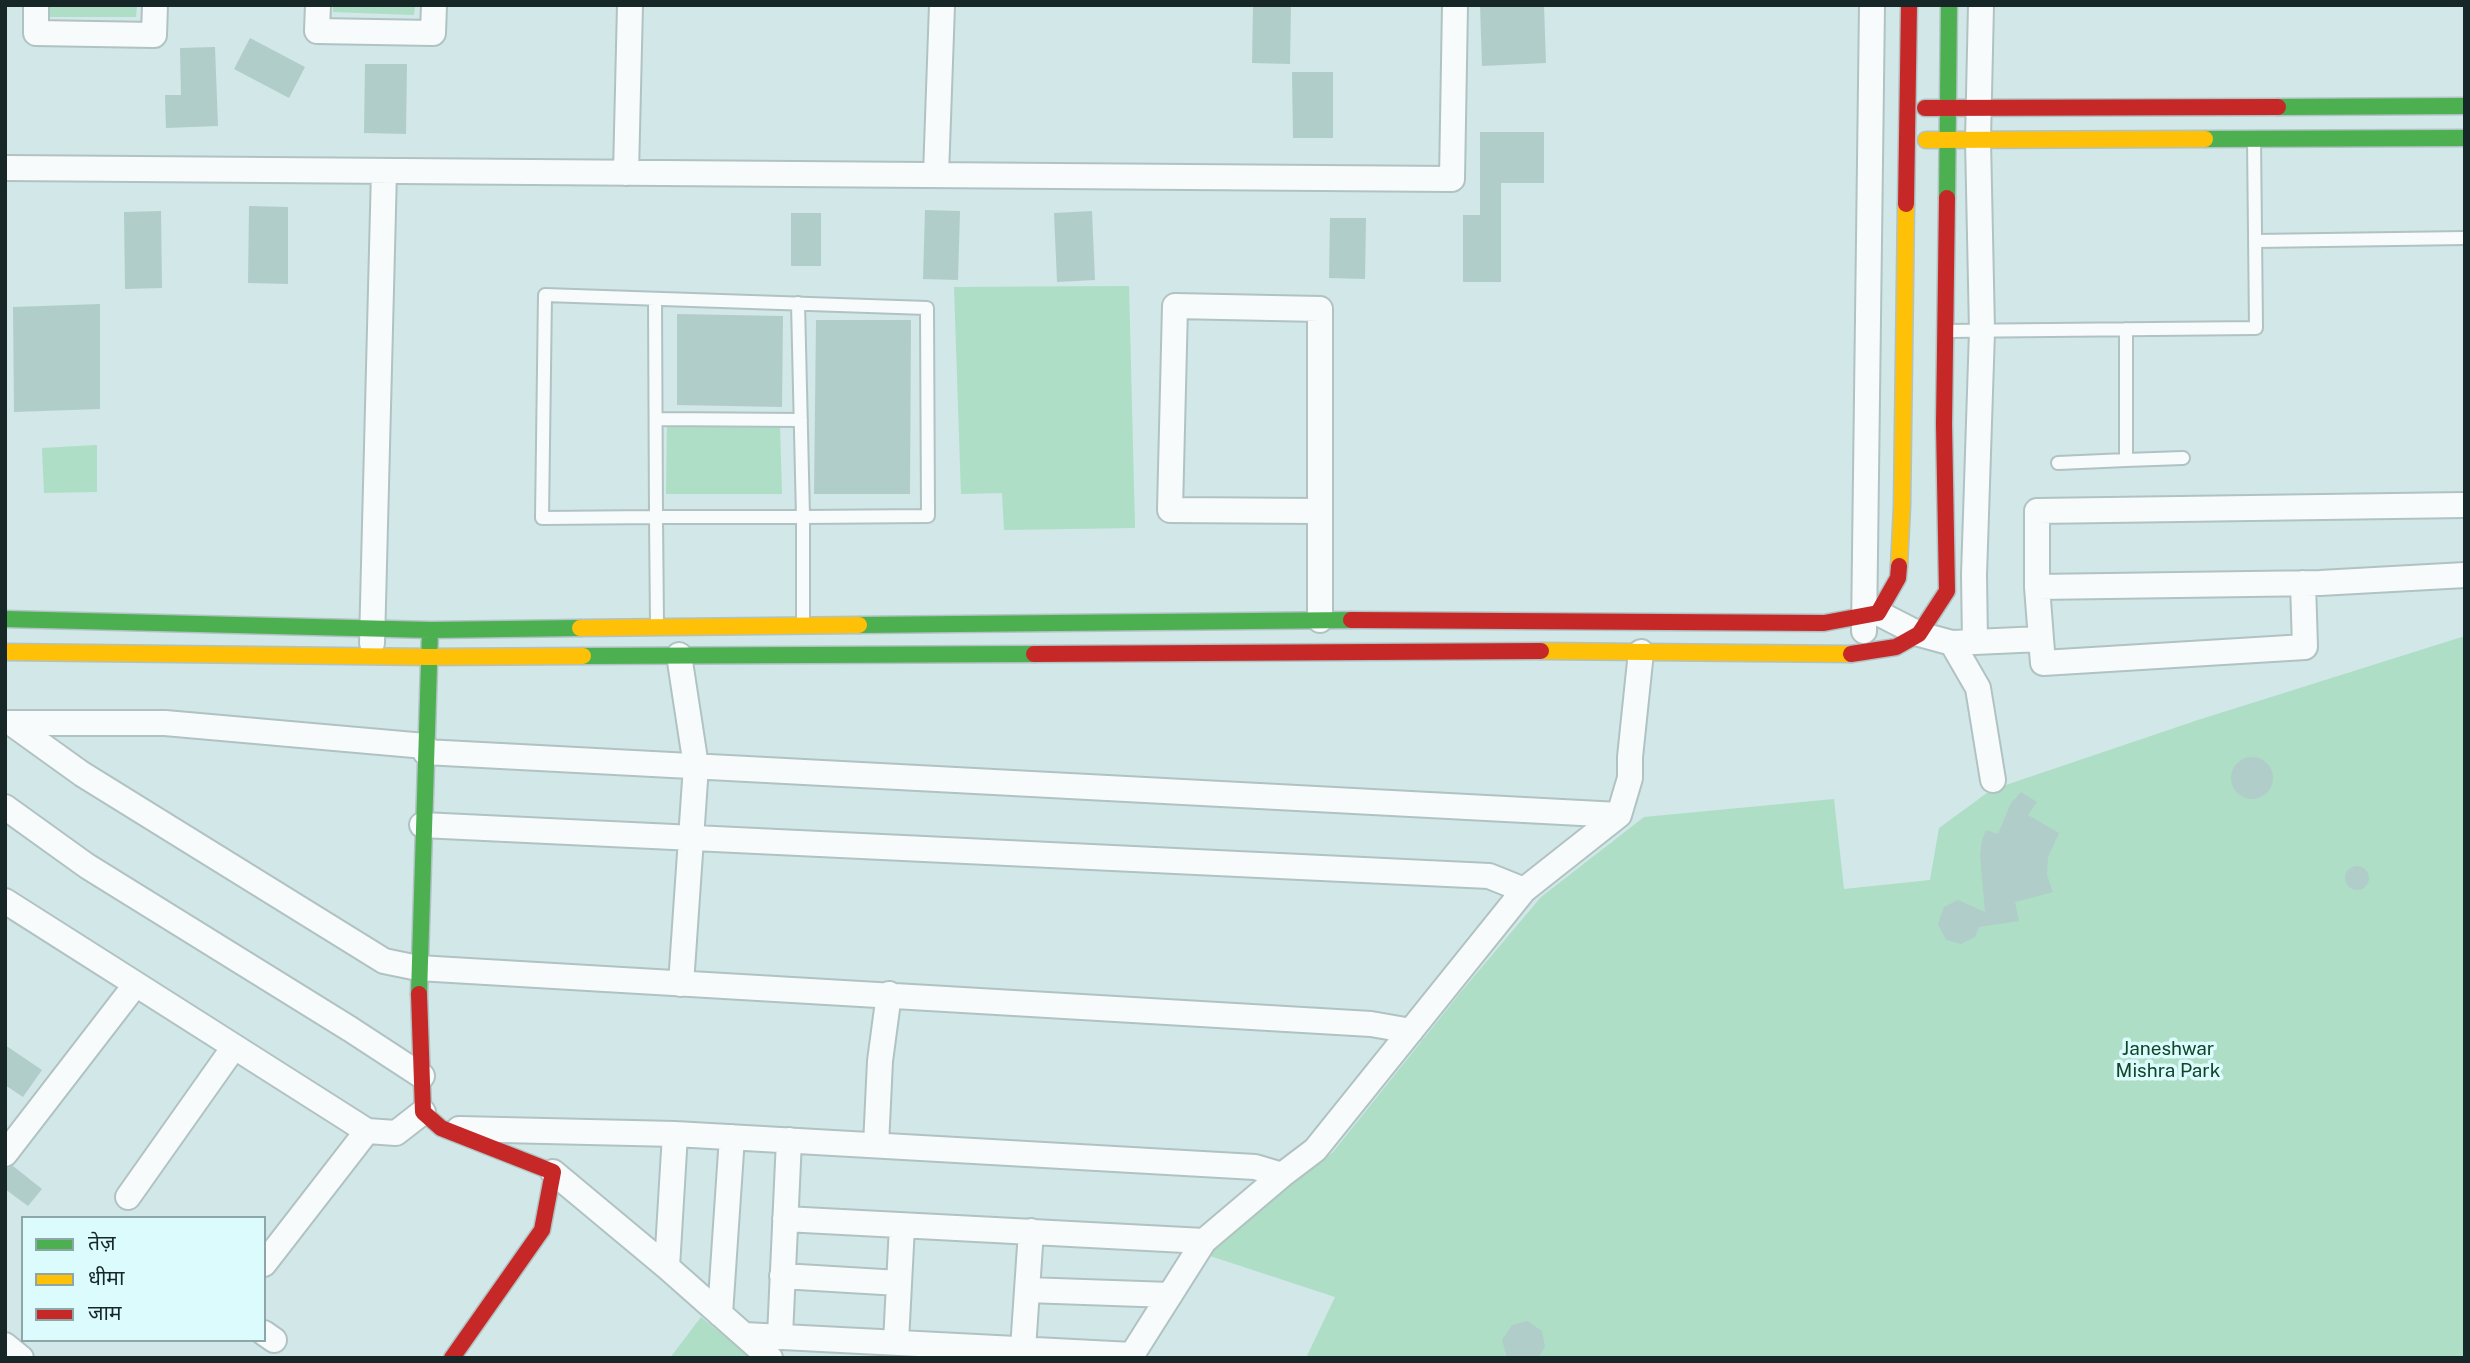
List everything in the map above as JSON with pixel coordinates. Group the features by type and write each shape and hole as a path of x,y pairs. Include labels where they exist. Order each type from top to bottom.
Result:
{"street":[{"path":"36,5 36,33 154,35 155,5"},
{"path":"318,5 317,31 433,33 433,5"},
{"path":"626,173 630,5"},
{"path":"936,175 942,5"},
{"path":"5,168 1452,179 1455,5"},
{"path":"1863,652 1871,615 1872,5"},
{"path":"1871,615 1898,578 1902,506 1909,5"},
{"path":"5,652 429,657 1641,652 1842,655 1896,647 1919,634 1947,591 1944,424 1949,5"},
{"path":"1981,5 1978,140 1982,331 1974,575 1964,642 1979,688 1993,780"},
{"path":"1908,108 2465,106"},
{"path":"1907,140 2465,138"},
{"path":"372,656 384,171"},
{"path":"1320,511 1170,510 1175,306 1320,310 1320,511 1320,620"},
{"path":"2303,583 2305,647 2043,663 2037,587 2037,511 2465,505"},
{"path":"2037,587 2303,583 2465,575"},
{"path":"5,619 373,629 657,629 1320,620 1825,623 1871,615 1919,634 1964,642 2041,639"},
{"path":"430,629 418,968 422,1076 432,1120"},
{"path":"432,1120 553,1172 744,1335 775,1347 896,1342 1131,1356 1204,1241 1315,1150 1524,890 1619,815 1630,778 1641,652"},
{"path":"679,655 696,766 681,984"},
{"path":"8,723 165,723 425,749 1619,815"},
{"path":"8,723 82,774 384,961 418,968 1371,1024 1410,1031"},
{"path":"5,807 87,866 351,1029 422,1076"},
{"path":"422,825 1489,876 1524,890"},
{"path":"5,901 367,1131 396,1133 432,1120 1255,1167 1282,1175"},
{"path":"5,1154 136,984"},
{"path":"876,1146 880,1061 889,994"},
{"path":"128,1197 234,1046"},
{"path":"266,1261 367,1131"},
{"path":"667,1267 675,1134"},
{"path":"720,1314 732,1137"},
{"path":"775,1347 782,1276 789,1140"},
{"path":"452,1358 542,1230 553,1172"},
{"path":"785,1219 1204,1241"},
{"path":"896,1342 902,1226"},
{"path":"1023,1349 1031,1231"},
{"path":"782,1276 899,1283"},
{"path":"1027,1290 1170,1295"},
{"path":"5,1345 21,1358"}],"lane":[{"path":"1945,331 2256,328 2254,139"},
{"path":"2256,241 2465,238"},
{"path":"545,295 654,299 927,308 928,516 542,518 545,295"},
{"path":"654,299 657,629"},
{"path":"798,303 803,626"},
{"path":"2126,329 2126,460"},
{"path":"657,419 801,420"},
{"path":"2057,463 2183,458"}],"green space":[{"path":"47,5 137,5 136,17 47,17"},
{"path":"333,5 415,5 414,15 333,12"},
{"path":"1129,286 1135,528 1004,530 1002,493 961,494 954,287"},
{"path":"667,426 780,426 782,494 666,494"},
{"path":"97,445 97,492 44,493 42,448"},
{"name":"Janeshwar Mishra Park","path":"2465,636 2465,1358 1306,1358 1335,1297 1204,1254 1333,1152 1541,897 1644,817 1834,799 1844,889 1930,880 1939,828 1991,790 2198,720"},
{"path":"701,1317 751,1358 670,1358"}],"building":[{"path":"1253,5 1291,5 1290,64 1252,63"},
{"path":"1480,5 1544,5 1546,63 1482,66"},
{"path":"250,38 305,67 289,98 234,69"},
{"path":"215,47 218,126 166,128 165,95 181,95 180,48"},
{"path":"365,64 407,64 406,134 364,133"},
{"path":"1292,72 1333,72 1333,138 1293,138"},
{"path":"1480,132 1544,132 1544,183 1501,183 1501,282 1463,282 1463,215 1480,215"},
{"path":"249,206 288,207 288,284 248,283"},
{"path":"925,210 960,211 958,280 923,279"},
{"path":"161,211 162,288 125,289 124,212"},
{"path":"1092,211 1095,280 1057,282 1054,213"},
{"path":"791,213 821,213 821,266 791,266"},
{"path":"1330,218 1366,218 1365,279 1329,278"},
{"path":"100,304 100,409 14,412 13,307"},
{"path":"677,314 783,316 782,407 677,405"},
{"path":"816,320 911,320 910,494 814,494"},
{"path":"2252,757 2267,763 2273,778 2267,793 2252,799 2237,793 2231,778 2237,763"},
{"path":"2021,792 2037,802 2028,815 2059,833 2048,857 2047,875 2053,892 2015,902 2019,921 1979,927 1975,937 1961,944 1946,940 1938,924 1944,907 1958,900 1985,912 1980,855 1982,840 1986,830 1998,834 2011,803"},
{"path":"2357,866 2366,869 2369,878 2366,887 2357,890 2348,887 2345,878 2348,869"},
{"path":"5,1045 42,1070 23,1097 5,1085"},
{"path":"13,1166 42,1189 28,1206 5,1189 5,1169"},
{"path":"1527,1321 1542,1331 1545,1347 1538,1358 1507,1358 1502,1340 1512,1325"}],"traffic: fast":[{"path":"1947,198 1949,5"},
{"path":"2278,107 2465,106"},
{"path":"2205,139 2465,138"},
{"path":"5,619 430,630 580,628"},
{"path":"859,625 1351,620"},
{"path":"419,994 430,632"},
{"path":"583,656 1034,654"}],"traffic: slow":[{"path":"1926,140 2205,139"},
{"path":"1899,566 1906,204"},
{"path":"580,628 859,625"},
{"path":"1541,651 1851,654"},
{"path":"5,652 583,656"}],"traffic: jam":[{"path":"1906,204 1909,5"},
{"path":"1925,108 2278,107"},
{"path":"1851,654 1896,647 1919,634 1947,591 1944,424 1947,198"},
{"path":"1351,620 1824,623 1878,613 1898,578 1899,566"},
{"path":"1034,654 1541,651"},
{"path":"419,994 423,1112 441,1128 553,1172 542,1230 452,1358"}]}
